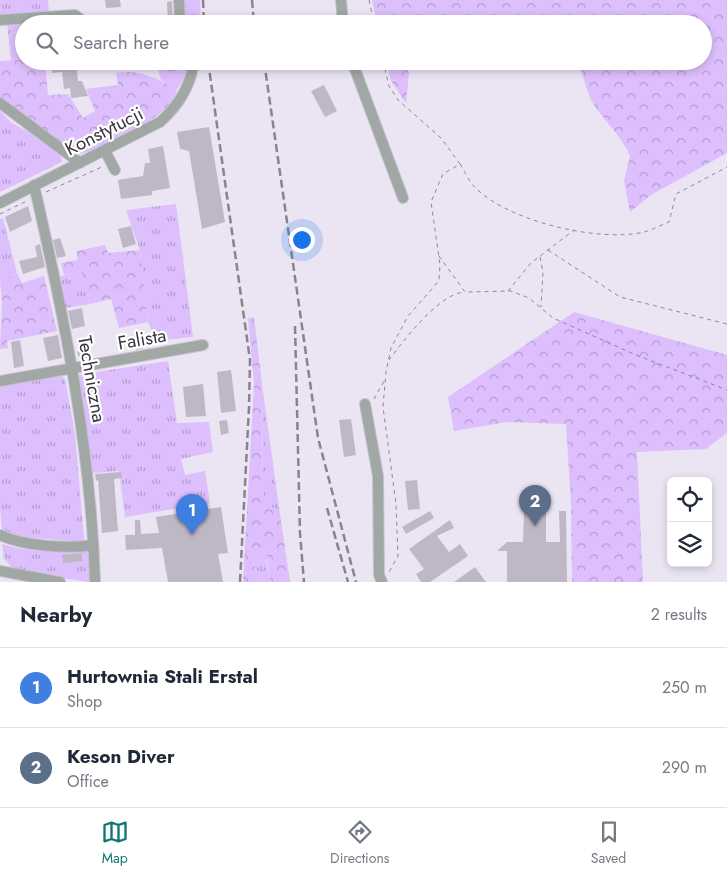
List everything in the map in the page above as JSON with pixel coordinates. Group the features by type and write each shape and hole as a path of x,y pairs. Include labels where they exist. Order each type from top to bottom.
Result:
{"street":[{"path":"179,0 180,15"},
{"path":"341,0 342,15"},
{"path":"0,20 15,19"},
{"name":"Konstytucji","path":"0,203 146,130 173,110 185,90 191,70"},
{"path":"355,70 403,198"},
{"path":"0,103 80,162"},
{"path":"105,151 113,166"},
{"name":"Techniczna","path":"34,185 57,284 85,438 95,582"},
{"name":"Falista","path":"0,381 202,345"},
{"path":"365,404 378,476 379,575 384,579"},
{"path":"0,536 11,540 36,544 93,545"},
{"path":"0,570 60,582"}],"path":[{"path":"369,0 372,15"},
{"path":"385,70 389,86 398,100 441,138 472,184 508,212 551,226 598,233 624,234 644,232 669,222 676,194 727,167"},
{"path":"384,579 398,556 396,504 383,407 388,361 391,348 408,316 439,281 438,255 431,202 443,174 460,164"},
{"path":"0,214 37,196 113,166"},
{"path":"507,291 531,263 575,229"},
{"path":"548,250 620,297 727,324"},
{"path":"438,255 465,292"},
{"path":"540,256 543,272 541,308"},
{"path":"388,361 408,334 432,310 458,292 507,291 529,298 553,318 636,355 727,390"},
{"path":"365,404 376,398 385,380"}],"green space":[{"path":"0,0 48,0 49,15 15,15 15,60 11,60 7,23 0,23"},
{"path":"181,0 200,0 201,15 182,15"},
{"path":"372,0 727,0 727,153 651,195 630,212 624,181 630,156 618,135 594,105 580,70 712,70 712,15 375,15"},
{"path":"15,60 15,70 46,70 48,95 68,94 83,118 95,111 86,89 118,85 116,73 140,73 177,89 173,99 154,118 91,151 79,154 28,123 0,99 0,61"},
{"path":"158,70 186,70 177,89 161,80"},
{"path":"388,70 408,70 409,73 406,103 391,81"},
{"path":"0,111 12,123 60,149 62,162 0,192"},
{"path":"176,204 193,337 156,341 148,322 140,250 126,210"},
{"path":"3,218 17,273 0,281 0,219"},
{"path":"105,245 108,253 140,250 148,322 119,328 111,299 90,304 82,273 64,275 61,263 77,260 77,251"},
{"path":"17,273 22,283 44,276 57,331 7,341 8,348 0,349 2,302 0,281"},
{"path":"82,273 90,304 65,308 59,276"},
{"path":"574,312 727,355 727,433 706,449 637,452 643,582 572,582 571,505 566,424 507,422 454,431 448,397"},
{"path":"254,317 263,392 262,492 267,503 280,514 290,582 271,582 266,556 276,551 271,547 256,556 253,564 260,577 256,582 243,582 254,384 248,318"},
{"path":"168,361 177,423 209,422 213,452 181,459 185,475 205,471 210,503 125,517 119,471 93,473 77,375"},
{"path":"62,376 65,379 75,434 84,539 80,542 12,536 2,530 0,507 0,386"},
{"path":"263,392 280,514 267,503 262,492"},
{"path":"2,544 21,549 86,550 89,555 91,578 88,582 14,570 4,559"},
{"path":"271,547 276,551 269,554 266,561 271,582 256,582 260,577 253,564 256,556"}],"building":[{"path":"105,0 120,0 121,7 106,8"},
{"path":"172,1 173,15 168,15 167,2"},
{"path":"52,70 77,70 78,81 82,81 88,96 71,98 70,88 64,89 62,72 52,73"},
{"path":"324,85 337,111 325,117 311,91"},
{"path":"209,127 225,222 202,229 189,151 180,149 177,132"},
{"path":"163,146 170,188 152,191 152,195 121,199 118,180 143,176 145,163 150,163 148,149"},
{"path":"28,206 32,221 10,232 5,217"},
{"path":"131,226 136,244 123,248 118,229"},
{"path":"60,238 66,256 57,258 53,240"},
{"path":"40,244 45,267 23,274 19,261 37,257 35,246"},
{"path":"82,308 85,326 72,329 68,311"},
{"path":"58,335 62,358 48,361 43,338"},
{"path":"142,338 144,348 136,350 134,340"},
{"path":"20,340 24,366 14,368 11,342"},
{"path":"81,348 85,348 88,353 87,357 81,358 78,355 78,351"},
{"path":"231,370 236,411 221,413 217,372"},
{"path":"203,384 206,416 186,417 183,387"},
{"path":"351,419 356,455 344,457 339,420"},
{"path":"227,420 229,433 221,435 219,421"},
{"path":"121,472 122,478 114,479 118,531 102,533 98,480 96,481 95,474"},
{"path":"417,480 420,509 408,510 405,481"},
{"path":"221,507 228,553 218,554 223,582 168,582 162,548 126,550 125,535 135,535 135,520 140,520 141,534 159,533 156,517"},
{"path":"430,511 434,518 406,534 402,527"},
{"path":"559,511 566,511 567,582 507,582 507,551 497,551 507,542 523,542 524,512 546,512 546,542 560,542"},
{"path":"450,520 454,528 437,536 449,552 460,544 468,556 430,582 421,582 416,574 424,569 409,549"},
{"path":"82,553 82,561 63,563 63,555"},
{"path":"475,567 486,582 454,582"}],"railway":[{"path":"203,0 204,15"},
{"path":"252,0 253,15"},
{"path":"209,70 250,360 240,582"},
{"path":"265,70 318,438 356,582"},
{"path":"295,326 300,533 304,582"},
{"path":"327,508 348,582"}],"place":[{"name":"Keson Diver","path":"535,526"},
{"name":"Hurtownia Stali Erstal","path":"192,535"}]}
